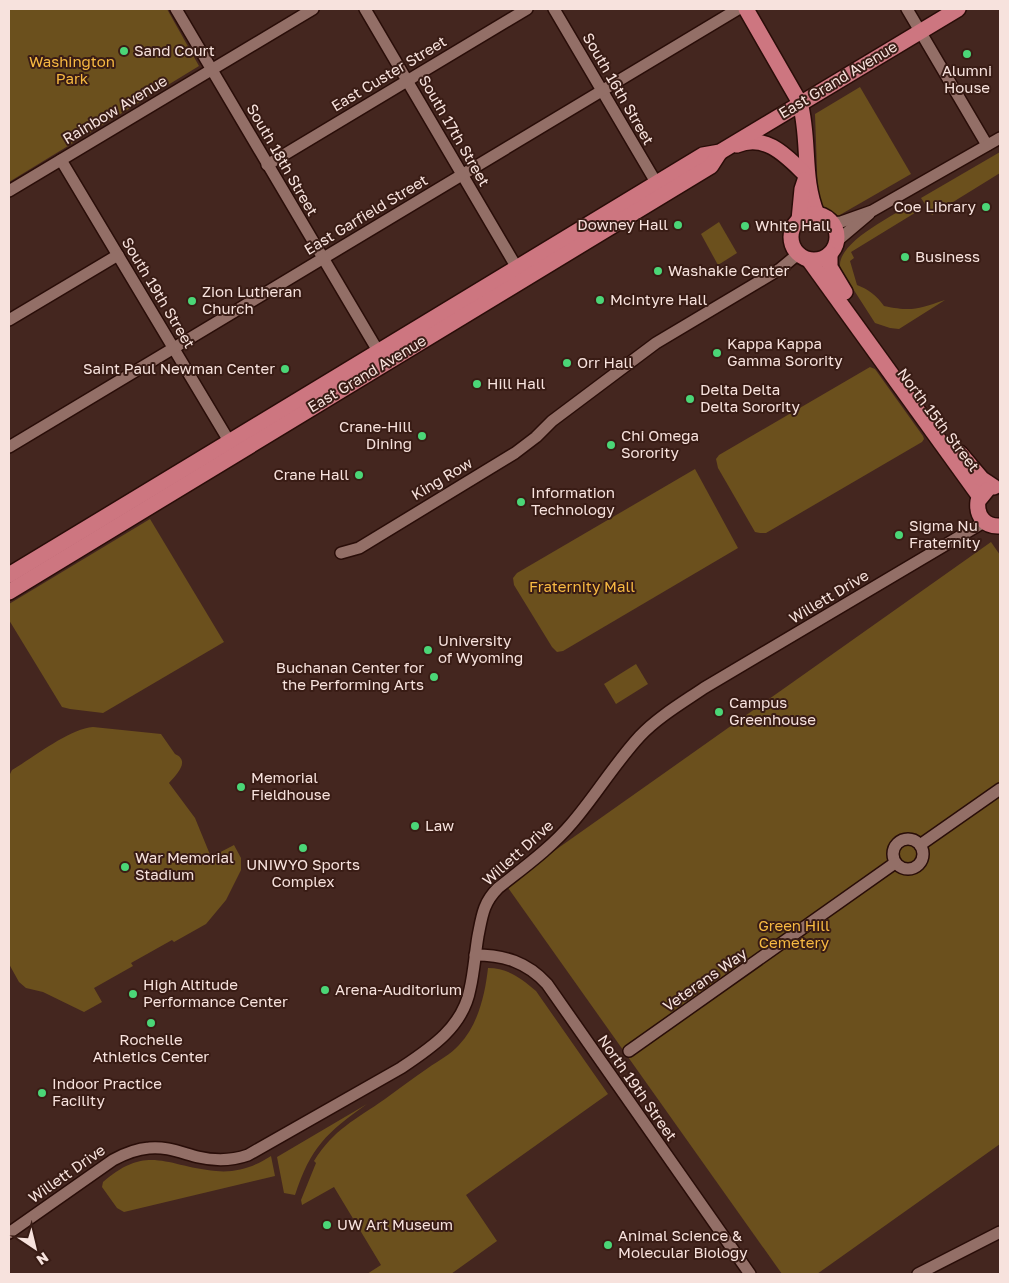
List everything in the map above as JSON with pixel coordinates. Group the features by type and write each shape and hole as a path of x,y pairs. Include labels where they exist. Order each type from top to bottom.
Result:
{"main road":[{"path":"746,9 800,103 803,117 807,176 812,202 817,214"},
{"name":"East Grand Avenue","path":"9,576 704,155 720,152 958,9"},
{"path":"720,152 744,142 762,142 783,153 807,176"},
{"name":"East Grand Avenue","path":"9,592 711,166 720,152"},
{"path":"799,220 802,189 807,176"},
{"path":"809,214 825,217 836,230 830,267 880,352 804,257 792,245 792,229 799,220 809,214"},
{"path":"804,257 823,258 834,247"},
{"name":"North 15th Street","path":"880,352 982,479 997,487"},
{"name":"North 15th Street","path":"880,352 980,497"},
{"name":"North 15th Street","path":"996,526 978,511 980,497 987,490 997,487"}],"street":[{"name":"South 18th Street","path":"176,9 378,351"},
{"name":"Rainbow Avenue","path":"9,191 313,9"},
{"name":"South 17th Street","path":"365,9 517,268"},
{"name":"East Custer Street","path":"267,165 527,9"},
{"name":"South 16th Street","path":"554,9 657,184"},
{"name":"East Garfield Street","path":"9,447 738,9"},
{"path":"907,9 987,145"},
{"path":"832,223 841,222 872,211 1000,138"},
{"name":"South 19th Street","path":"61,160 229,441"},
{"path":"834,247 872,211"},
{"path":"9,320 118,255"},
{"name":"King Row","path":"341,553 359,548 515,453 536,437 552,421 656,344 780,269 804,257"},
{"name":"Willett Drive","path":"9,1233 113,1160 138,1149 159,1148 209,1159 237,1159 259,1150 401,1068 439,1041 457,1020 469,995 483,910 491,895 555,841 572,824 622,758 650,727 704,688 996,526"},
{"path":"920,845 1000,789"},
{"path":"912,839 920,845 923,858 915,868 906,870 895,863 892,854 895,845 899,842 912,839"},
{"name":"Veterans Way","path":"629,1051 895,863"},
{"name":"North 19th Street","path":"475,955 492,955 511,959 532,970 543,980 750,1274"},
{"path":"918,1274 1000,1232"}],"green space":[{"name":"Washington Park","path":"9,9 167,9 199,66 9,182"},
{"path":"860,87 911,174 838,216 831,216 824,212 818,199 815,114"},
{"path":"1000,152 1000,173 932,215 921,198"},
{"path":"916,202 920,207 918,211 851,252 854,258 850,261 857,285 872,293 884,306 915,309 945,300 899,329 890,328 875,323 841,270 841,260 846,250 855,240 881,222"},
{"path":"719,222 737,253 718,265 701,234"},
{"path":"870,367 875,369 923,436 922,442 766,533 755,532 718,468 716,459 719,455"},
{"name":"Fraternity Mall","path":"695,469 738,548 563,651 557,652 552,647 514,585 513,578 517,573"},
{"path":"150,519 224,642 103,713 62,707 9,620 9,604"},
{"name":"Green Hill Cemetery","path":"991,542 1000,555 1000,1144 817,1274 782,1274 506,885"},
{"path":"636,664 648,684 616,704 604,684"},
{"name":"War Memorial Stadium","path":"93,727 161,734 175,754 182,760 181,768 169,783 195,818 211,857 234,845 241,858 241,870 226,900 206,924 131,963 133,966 94,988 102,1002 84,1012 43,992 26,988 19,982 9,964 9,776 12,770 52,744 73,733"},
{"path":"488,968 508,972 520,978 536,991 608,1094 466,1195 497,1241 451,1274 367,1274 381,1265 334,1187 302,1205 301,1200 316,1163 314,1161 337,1133 459,1045 476,1019 485,989"},
{"path":"367,1104 330,1133 322,1142 307,1165 295,1195 284,1193 277,1157"},
{"path":"271,1156 275,1176 124,1212 117,1208 102,1187 103,1182 119,1170 133,1163 146,1160 171,1162 199,1169 231,1171 245,1168"}],"place":[{"name":"Sand Court","path":"124,51"},
{"name":"Alumni House","path":"967,54"},
{"name":"Coe Library","path":"986,207"},
{"name":"Downey Hall","path":"678,225"},
{"name":"White Hall","path":"745,226"},
{"name":"Business","path":"905,257"},
{"name":"Washakie Center","path":"658,271"},
{"name":"McIntyre Hall","path":"600,300"},
{"name":"Zion Lutheran Church","path":"192,301"},
{"name":"Kappa Kappa Gamma Sorority","path":"717,353"},
{"name":"Orr Hall","path":"567,363"},
{"name":"Saint Paul Newman Center","path":"285,369"},
{"name":"Hill Hall","path":"477,384"},
{"name":"Delta Delta Delta Sorority","path":"690,399"},
{"name":"Crane-Hill Dining","path":"422,436"},
{"name":"Chi Omega Sorority","path":"611,445"},
{"name":"Crane Hall","path":"359,475"},
{"name":"Information Technology","path":"521,502"},
{"name":"Sigma Nu Fraternity","path":"899,535"},
{"name":"University of Wyoming","path":"428,650"},
{"name":"Buchanan Center for the Performing Arts","path":"434,677"},
{"name":"Campus Greenhouse","path":"719,712"},
{"name":"Memorial Fieldhouse","path":"241,787"},
{"name":"Law","path":"415,826"},
{"name":"UNIWYO Sports Complex","path":"303,848"},
{"name":"War Memorial Stadium","path":"125,867"},
{"name":"Arena-Auditorium","path":"325,990"},
{"name":"High Altitude Performance Center","path":"133,994"},
{"name":"Rochelle Athletics Center","path":"151,1023"},
{"name":"Indoor Practice Facility","path":"42,1093"},
{"name":"UW Art Museum","path":"327,1225"},
{"name":"Animal Science & Molecular Biology","path":"608,1245"}]}
